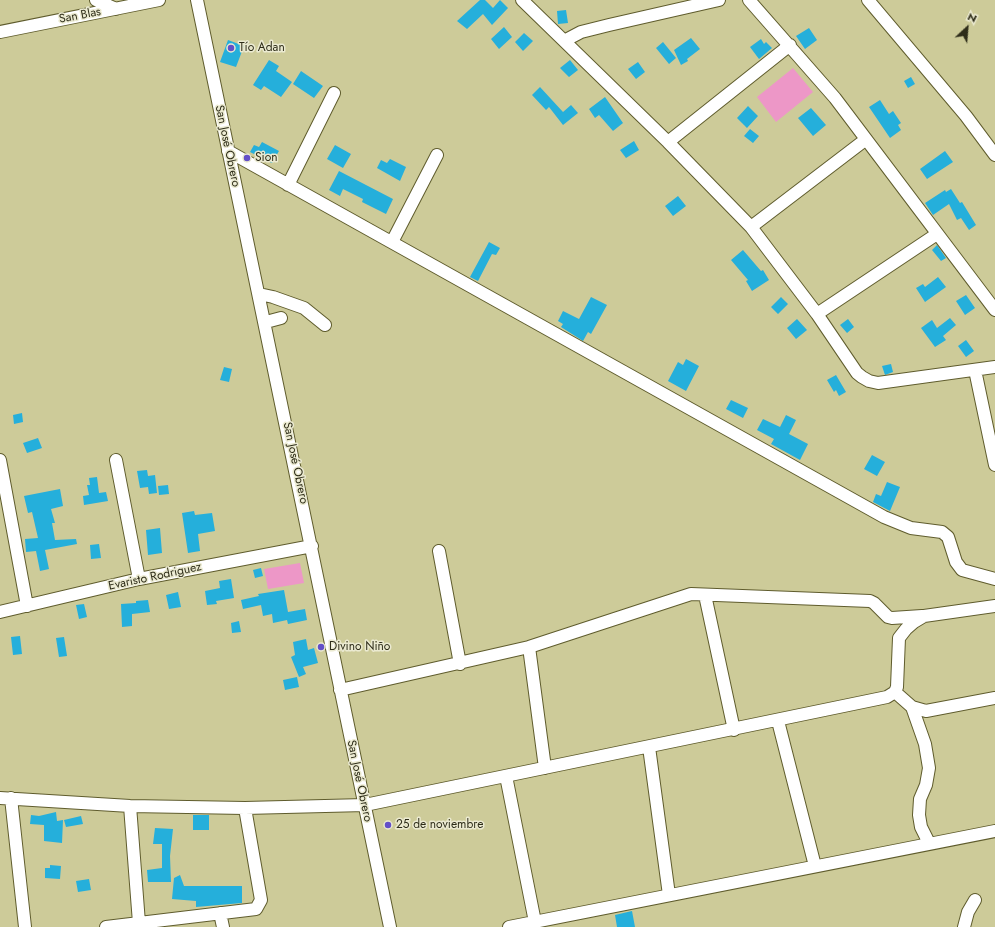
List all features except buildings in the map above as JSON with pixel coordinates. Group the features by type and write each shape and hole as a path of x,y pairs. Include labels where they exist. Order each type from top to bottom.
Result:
{"street":[{"path":"96,0 116,9"},
{"name":"San Blas","path":"0,32 116,9 142,1 159,0"},
{"name":"San José Obrero","path":"197,0 228,151 266,322 340,690 390,927"},
{"path":"522,0 668,142 751,227 817,314 857,373 869,381 878,383 995,367"},
{"path":"564,41 581,32 609,24 719,0"},
{"path":"749,0 835,98 865,140 995,310"},
{"path":"868,0 966,116 995,155"},
{"path":"668,142 790,45"},
{"path":"288,185 334,93"},
{"path":"751,227 865,140"},
{"path":"228,151 884,517 910,528 942,532 948,537 956,562 962,570 995,579"},
{"path":"392,242 437,155"},
{"path":"817,314 938,234"},
{"path":"259,294 273,297 304,308 325,325"},
{"path":"266,322 281,318"},
{"path":"975,370 995,465"},
{"path":"0,460 28,606"},
{"path":"116,460 139,579"},
{"name":"Evaristo Rodriguez","path":"0,612 139,579 312,546"},
{"path":"439,551 460,664"},
{"path":"340,690 460,664 529,647 692,594 870,601 888,617 892,618 924,616 995,606"},
{"path":"705,595 734,730"},
{"path":"25,927 6,798 130,806 245,808 365,805 778,721 887,697 895,692 898,687 899,638 906,629 924,616"},
{"path":"529,647 545,768"},
{"path":"895,692 912,707 926,711 995,698"},
{"path":"912,707 925,744 928,768 926,785 920,799 919,815 921,827 929,843"},
{"path":"778,721 814,866"},
{"path":"649,747 669,895"},
{"path":"506,776 535,922"},
{"path":"130,806 139,923"},
{"path":"106,927 252,910 256,908 261,900 245,808"},
{"path":"509,927 995,831"},
{"path":"964,927 968,912 975,900"},
{"path":"220,913 223,927"}],"shaded area":[{"path":"793,68 813,92 776,122 757,97"},
{"path":"300,563 304,583 268,589 264,569"}],"place":[{"name":"Tío Adan","path":"231,48"},
{"name":"Sion","path":"247,158"},
{"name":"Divino Niño","path":"321,647"},
{"name":"25 de noviembre","path":"388,825"}]}
